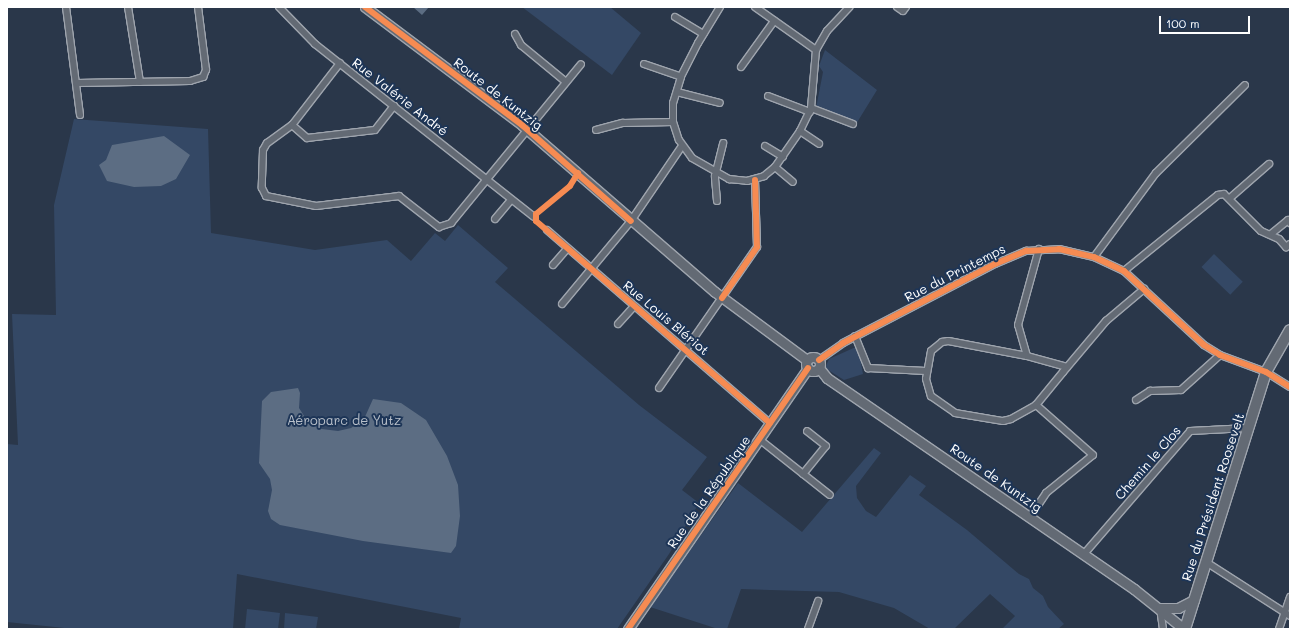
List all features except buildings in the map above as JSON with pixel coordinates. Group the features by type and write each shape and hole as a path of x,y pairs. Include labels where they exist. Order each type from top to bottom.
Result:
{"main road":[{"name":"Rue du Président Roosevelt","path":"1184,629 1266,372 1290,330"}],"street":[{"path":"66,7 80,115"},
{"path":"128,7 140,82"},
{"path":"77,83 190,81 203,77 206,70 198,7"},
{"name":"Rue Valérie André","path":"279,7 315,44 534,217"},
{"name":"Route de Kuntzig","path":"365,7 527,130 722,298 808,364"},
{"path":"720,7 703,34 682,77 677,92 673,122 682,146 692,158 716,172 737,181 755,180 775,167 800,131 811,110 816,50 827,31 849,7"},
{"path":"755,7 816,50"},
{"path":"897,7 903,11 906,7"},
{"path":"675,17 703,34"},
{"path":"741,67 774,21"},
{"path":"515,34 521,45 566,82"},
{"path":"340,63 292,125 267,144 263,150 262,188 270,198 316,206 399,196 435,224 443,227 451,223 581,64"},
{"path":"644,64 682,77"},
{"path":"1094,257 1156,174 1245,85"},
{"path":"677,92 720,103"},
{"path":"768,96 853,124"},
{"path":"292,125 307,138 375,130 394,106"},
{"path":"596,130 623,123 673,122"},
{"path":"800,131 818,144"},
{"path":"717,201 716,172 723,143"},
{"path":"562,304 631,221 682,146"},
{"path":"765,146 783,157"},
{"path":"1230,198 1269,164"},
{"path":"775,167 793,182"},
{"name":"Rue Louis Blériot","path":"659,388 758,247 755,180"},
{"path":"1124,271 1218,195 1224,194 1230,198 1261,231 1270,234 1286,247 1290,244"},
{"path":"494,219 511,200"},
{"path":"1270,234 1288,220 1290,223"},
{"name":"Rue Louis Blériot","path":"547,230 567,249 770,423"},
{"path":"553,265 567,249"},
{"path":"1026,356 1018,325 1039,249"},
{"name":"Rue du Printemps","path":"819,364 828,352 855,336 995,264 1026,251 1058,249 1094,257 1124,271 1204,345 1220,355 1266,372 1290,387"},
{"path":"1067,367 1026,356 948,341 933,348 926,371 931,396 954,413 1003,421 1036,405 1106,320 1144,289"},
{"name":"Rue Louis Blériot","path":"618,324 634,306"},
{"path":"855,336 868,368 926,371"},
{"path":"1136,400 1150,391 1181,390 1220,355"},
{"path":"813,356 819,364 814,371 808,364 813,356"},
{"name":"Rue de la République","path":"628,629 770,423 808,364"},
{"name":"Route de Kuntzig","path":"819,364 828,378 1030,517 1165,609 1188,617"},
{"path":"1030,517 1046,493 1093,455 1036,405"},
{"name":"Chemin le Clos","path":"1084,554 1190,431 1248,428"},
{"path":"803,474 826,446 807,431"},
{"path":"759,439 830,495"},
{"path":"1206,562 1287,614"},
{"path":"1279,629 1287,614 1290,597"},
{"path":"1163,629 1165,609 1194,600"},
{"path":"808,629 818,602"},
{"name":"Route de Kuntzig","path":"1165,609 1179,627 1184,629"}],"green space":[{"path":"522,7 610,7 641,33 612,75"},
{"path":"825,50 877,90 853,129 820,115 816,108 823,72 819,66"},
{"name":"Aéroparc de Yutz","path":"74,119 208,129 211,233 315,250 387,240 411,261 435,233 445,241 458,225 508,268 495,282 639,405 707,457 682,490 699,503 669,554 617,629 459,629 461,618 237,574 233,629 74,629 7,622 7,444 18,445 12,314 56,315 54,205"},
{"path":"1214,254 1243,282 1230,295 1201,267"},
{"path":"858,346 863,374 844,380 825,368 829,359"},
{"path":"874,448 881,453 856,486 857,498 866,511 876,517 910,475 926,486 919,495 967,530 1019,574 1029,579 1033,588 1043,596 1048,607 1064,624 1058,629 1002,629 1015,616 990,594 954,629 930,629 894,608 839,592 741,589 727,629 718,629 650,607 738,483 802,532"},
{"path":"247,609 280,613 278,629 245,629"},
{"path":"285,613 318,617 316,629 284,629"}],"shaded area":[{"path":"413,7 429,7 422,15"},
{"path":"164,136 190,155 176,179 161,186 134,187 107,181 99,165 106,160 112,145"},
{"path":"298,388 300,393 299,408 308,422 322,429 338,431 351,428 364,419 373,399 401,403 426,420 447,456 458,485 460,516 456,546 451,553 363,541 280,525 271,519 268,511 272,490 270,479 259,463 262,401 271,392"}],"cycle path":[{"path":"365,7 522,125 631,221"},
{"path":"578,173 570,186 536,214 536,221 770,423"},
{"path":"722,298 757,247 755,180"},
{"path":"819,360 843,343 995,264 1026,251 1059,249 1094,257 1124,271 1204,345 1220,355 1266,372 1290,387"},
{"path":"628,629 808,368"}]}
